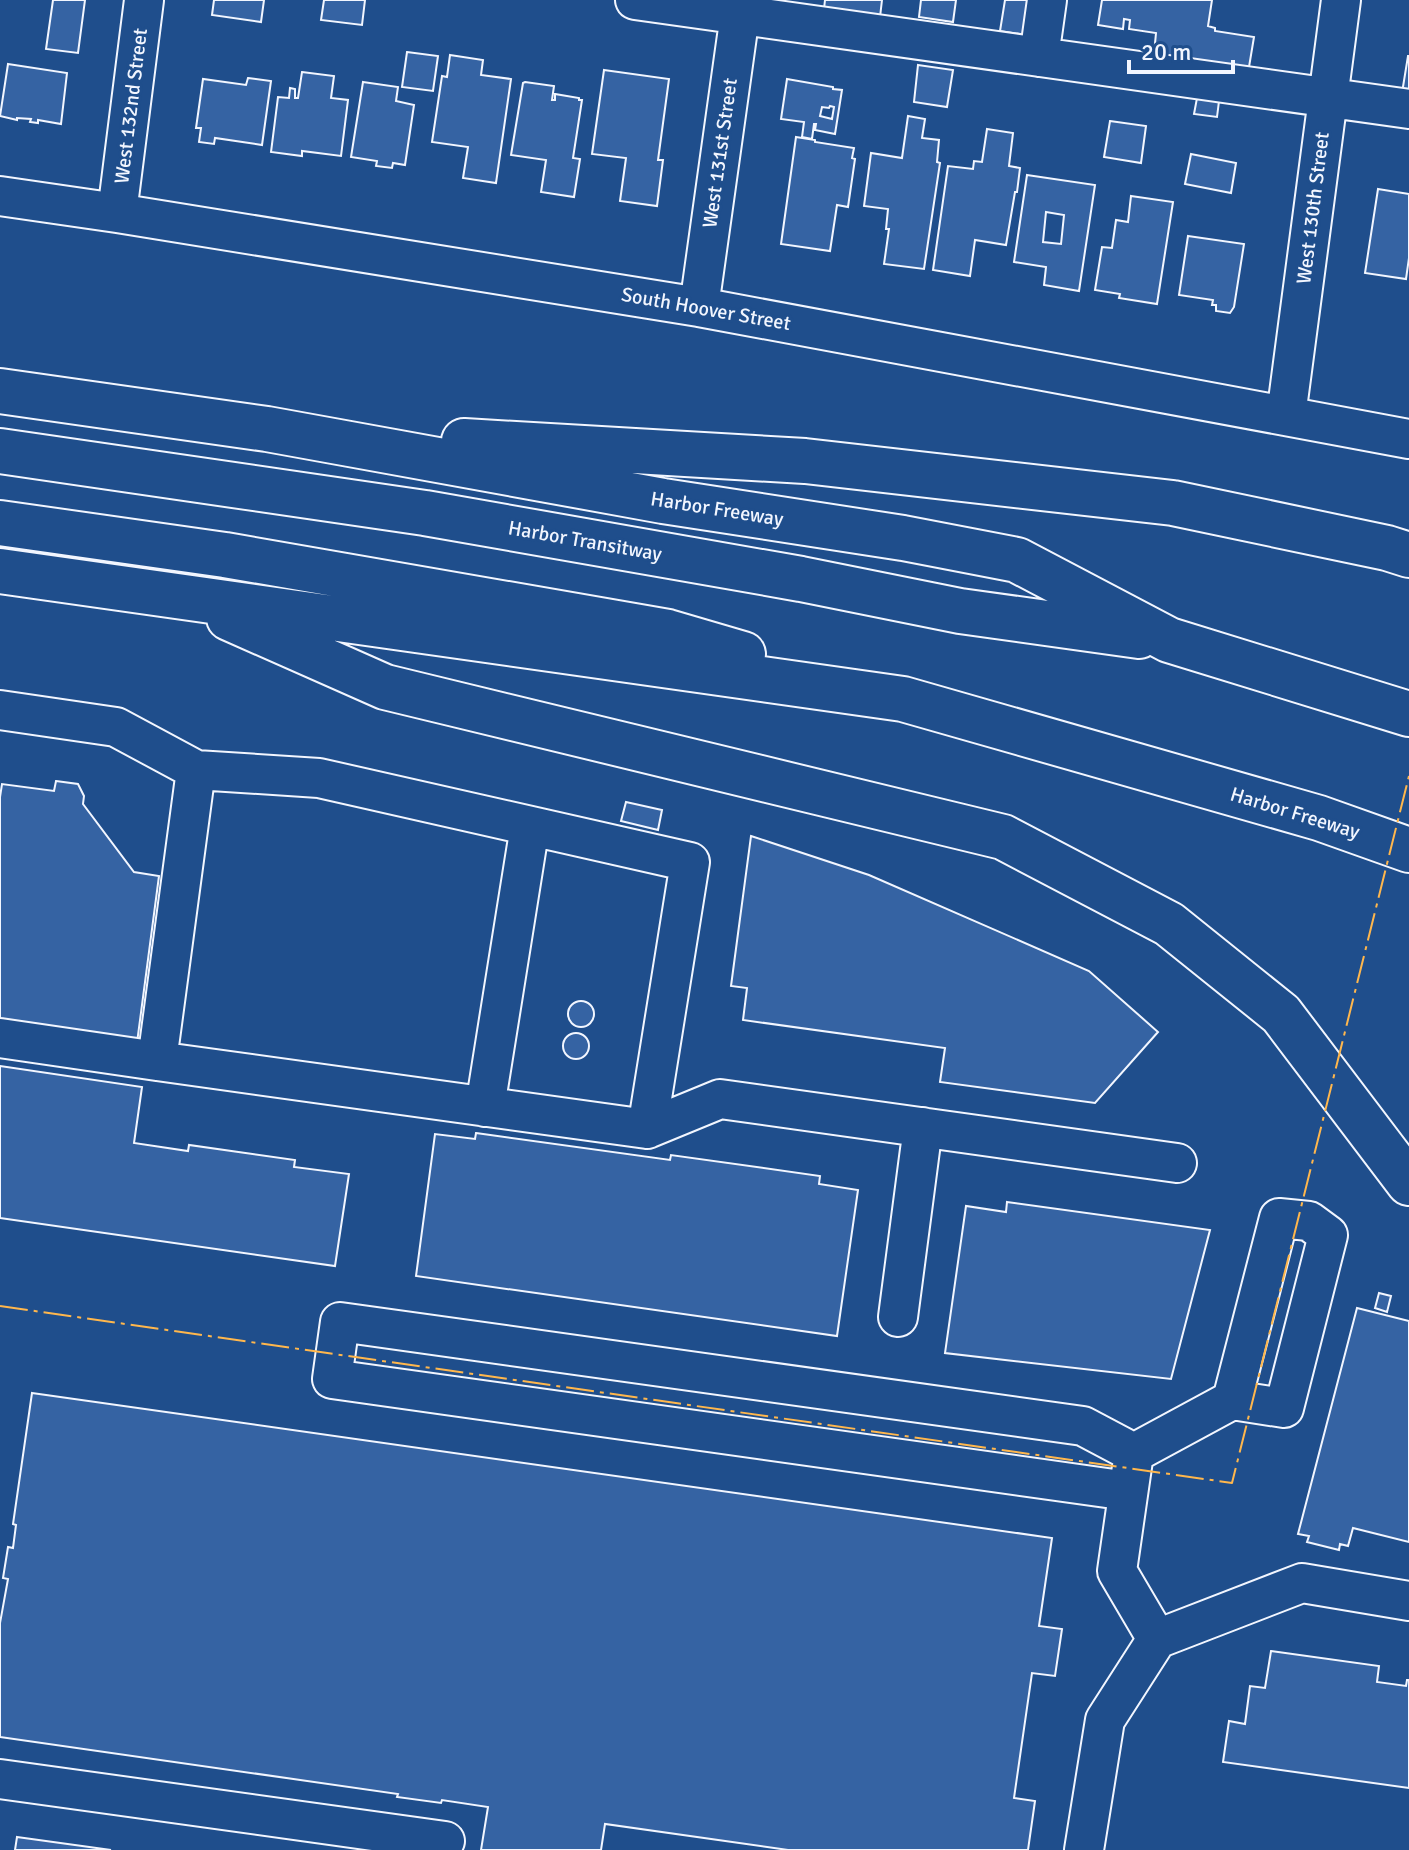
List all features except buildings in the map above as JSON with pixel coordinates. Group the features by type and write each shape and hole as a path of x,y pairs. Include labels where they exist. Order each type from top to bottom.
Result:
{"highway":[{"name":"Harbor Freeway","path":"0,391 267,429 663,501 903,538 1017,560 1169,640 1409,714"},
{"path":"267,429 836,465 1173,503 1409,555"},
{"name":"Harbor Transitway","path":"0,451 425,513 801,579 960,611 1169,640"},
{"path":"0,523 225,555 668,632 903,699"},
{"name":"Harbor Freeway","path":"0,571 903,699 1319,818 1409,850"},
{"path":"179,596 385,687 1003,837 1169,924 1281,1014 1409,1183"}],"street":[{"name":"West 132nd Street","path":"117,213 144,0"},
{"path":"635,0 741,7 1039,57 1409,109"},
{"path":"1039,57 1047,0"},
{"name":"West 130th Street","path":"1286,416 1341,0"},
{"name":"West 131st Street","path":"699,307 741,7"},
{"name":"South Hoover Street","path":"0,196 699,307 1409,439"},
{"path":"0,710 116,727 196,770 319,778 690,862 647,1129"},
{"path":"157,1061 196,770"},
{"path":"485,1107 530,826"},
{"path":"0,1038 647,1129 720,1099 1177,1163"},
{"path":"898,1317 923,1127"},
{"path":"1128,1491 332,1379 340,1322 1083,1426 1134,1453"},
{"path":"1134,1453 1232,1400"},
{"path":"1134,1453 1117,1571 1157,1639"},
{"path":"1084,1850 1105,1720 1157,1639 1302,1583 1409,1601"},
{"path":"0,1779 445,1841"}],"power":[{"path":"0,1306 1232,1483 1409,776"}]}
